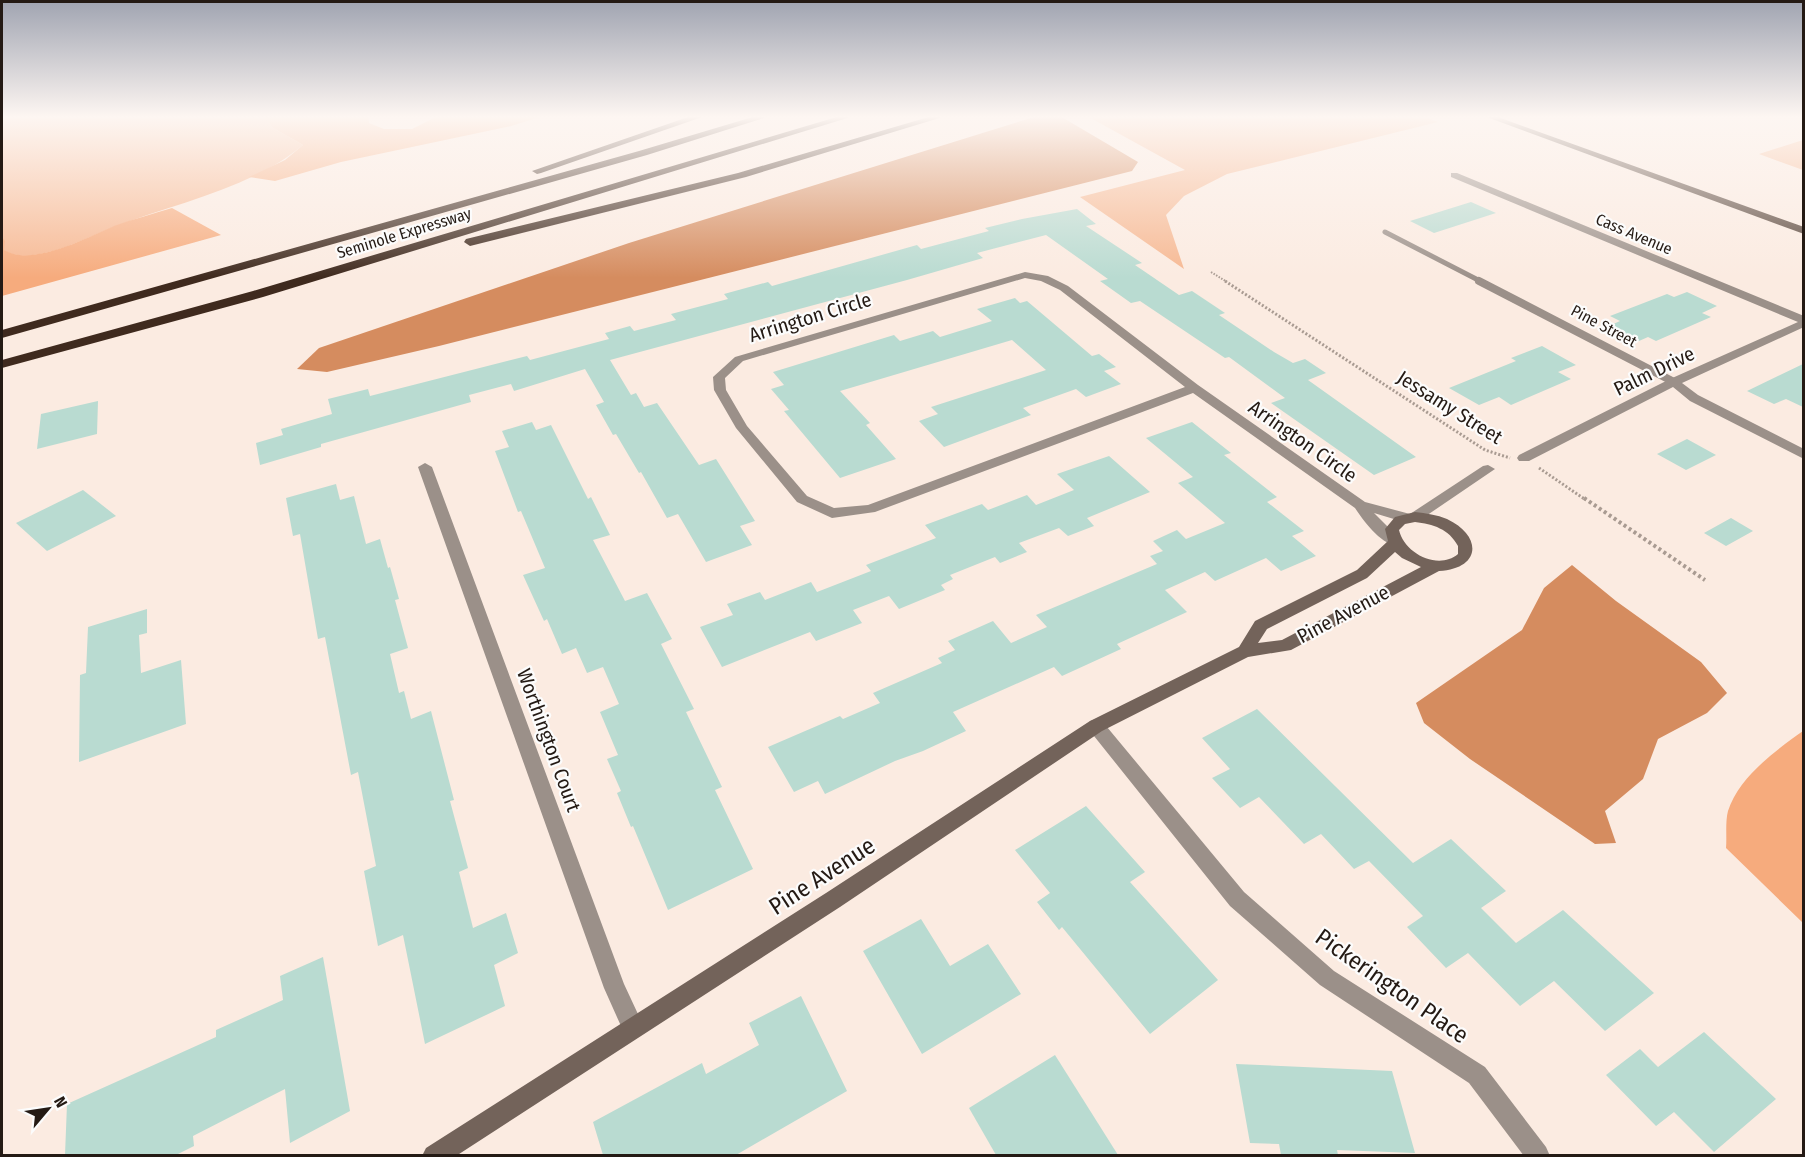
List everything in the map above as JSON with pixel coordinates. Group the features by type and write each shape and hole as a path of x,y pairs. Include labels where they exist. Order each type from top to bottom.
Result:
{"highway":[{"path":"2,325 473,191 537,170"},
{"name":"Seminole Expressway","path":"2,334 583,170"},
{"name":"Seminole Expressway","path":"2,364 258,294 670,170"},
{"path":"258,294 759,170"}],"main road":[{"path":"1638,170 1776,220"},
{"path":"1651,170 1803,231"}],"street":[{"name":"Cass Avenue","path":"1454,175 1803,322"},
{"name":"Arrington Circle","path":"1194,388 870,509 832,513 801,499 742,428 720,390 718,377 739,359 765,350 1025,275 1044,278 1064,288 1194,388 1360,505 1372,521 1395,542"},
{"name":"Palm Drive","path":"1524,458 1674,382 1803,322"},
{"name":"Pine Street","path":"1674,382 1694,398 1803,455"},
{"name":"Worthington Court","path":"425,467 615,988 633,1028"},
{"name":"Pine Avenue","path":"1411,518 1488,469"},
{"name":"Arrington Circle","path":"1360,505 1411,518"},
{"name":"Pine Avenue","path":"434,1155 833,900 1096,726 1245,651 1285,646 1438,565 1458,562 1466,552 1466,544 1452,529 1441,523 1411,518 1400,520 1392,529 1395,542 1362,574 1261,625 1245,651"},
{"path":"1395,542 1411,557 1438,565"},
{"name":"Pickerington Place","path":"1096,726 1237,899 1327,978 1477,1076 1538,1155"}],"lane":[{"name":"Pine Street","path":"1385,232 1674,382"}],"path":[{"name":"Jessamy Street","path":"1211,272 1485,450 1504,457 1524,458 1705,580"}],"shaded area":[{"path":"2,170 266,170 213,193 116,226 60,249 29,255 15,255 3,250"},
{"path":"264,170 313,170 275,181 249,177"},
{"path":"864,170 1133,170 439,346 327,372 297,369 319,348 629,243"},
{"path":"1185,170 1243,170 1227,174 1184,196 1166,215 1184,269 1080,197"},
{"path":"172,208 221,235 2,296 2,237 5,241 4,250 29,255 44,253 121,223"},
{"path":"1572,565 1616,601 1701,662 1727,693 1707,713 1658,739 1643,779 1605,811 1616,843 1595,844 1470,759 1424,723 1416,703 1522,630 1544,588"},
{"path":"1803,731 1803,923 1726,848 1728,811 1740,787 1770,756"}],"building":[{"path":"1471,202 1496,213 1434,233 1410,221"},
{"path":"1077,209 1096,224 1086,226 1142,263 1135,265 1179,295 1192,291 1225,313 1219,315 1274,352 1293,363 1305,359 1326,373 1308,380 1416,457 1374,475 1271,403 1285,398 1229,357 1225,358 1140,301 1131,303 1100,281 1108,279 1046,235 977,253 983,258 907,280 610,360 631,395 636,393 644,407 657,403 699,465 716,459 755,521 740,526 752,545 706,562 678,514 667,518 641,472 639,473 616,434 613,435 596,405 604,402 585,369 514,391 511,384 469,395 471,402 321,444 321,447 260,465 256,443 283,435 281,429 332,414 328,399 368,389 370,396 527,356 530,360 609,339 605,333 630,326 634,331 676,320 671,314 728,299 724,294 768,282 772,286 917,245 921,249 989,231 985,228"},
{"path":"1687,292 1717,306 1702,313 1711,317 1656,341 1648,337 1639,341 1609,326 1620,321 1610,316 1667,294 1674,297"},
{"path":"1015,298 1020,303 1027,301 1092,356 1099,354 1116,367 1104,371 1121,384 1086,397 1076,389 1023,408 1031,415 944,447 919,421 938,414 931,407 1046,370 1012,340 840,391 870,423 866,425 896,459 840,478 784,411 789,410 771,389 784,385 773,372 894,335 900,341 933,331 940,337 992,321 977,309"},
{"path":"1542,346 1576,365 1558,372 1571,379 1511,405 1499,397 1479,405 1449,388 1516,361 1511,358"},
{"path":"1803,364 1803,407 1786,399 1774,404 1747,391"},
{"path":"98,401 97,434 37,449 41,414"},
{"path":"532,422 536,430 551,425 588,499 591,497 610,535 593,540 625,601 647,593 672,639 661,644 694,709 686,712 722,787 715,790 753,869 668,910 617,793 621,791 607,759 618,755 600,712 619,704 603,667 587,673 576,648 562,654 547,619 544,621 523,575 545,568 521,511 518,512 495,451 509,447 502,431"},
{"path":"1192,422 1231,453 1224,455 1277,497 1267,502 1304,531 1292,536 1316,556 1281,571 1266,558 1215,581 1205,572 1165,590 1187,612 1117,644 1121,649 1062,676 1054,667 953,712 966,731 923,751 895,761 825,794 818,781 794,792 768,747 840,716 843,719 880,703 873,693 942,663 938,658 955,650 948,641 993,621 1011,643 1047,627 1036,615 1157,564 1150,556 1163,551 1153,541 1177,530 1186,539 1225,523 1178,483 1193,477 1146,438"},
{"path":"1687,439 1716,455 1686,470 1657,454"},
{"path":"1109,456 1150,492 1087,518 1094,526 1068,536 1059,528 1019,543 1027,552 1000,563 995,557 950,575 953,579 941,585 945,590 899,609 889,596 853,610 862,623 816,641 810,632 722,667 700,627 733,615 727,604 760,592 765,600 811,582 817,592 871,571 866,565 936,538 925,525 982,504 988,510 1027,495 1036,505 1074,490 1057,474"},
{"path":"336,484 340,500 354,496 366,544 380,539 388,568 390,567 399,599 395,600 408,648 390,654 399,693 404,691 411,719 431,711 454,800 450,801 468,868 459,872 473,928 506,913 518,953 494,965 505,1006 425,1044 403,935 378,946 364,871 376,866 358,772 351,775 325,637 318,639 300,534 293,536 286,498"},
{"path":"83,490 116,516 47,551 16,523"},
{"path":"1731,518 1753,531 1726,546 1704,533"},
{"path":"147,609 147,633 139,635 141,673 181,660 186,724 79,762 80,675 86,673 88,627"},
{"path":"1257,709 1413,863 1451,839 1506,891 1481,908 1516,943 1563,910 1654,993 1605,1031 1554,981 1520,1006 1468,953 1446,968 1407,927 1423,916 1369,861 1354,869 1321,834 1304,844 1259,797 1240,808 1212,778 1230,769 1202,738"},
{"path":"1086,806 1145,872 1130,882 1218,980 1150,1034 1062,927 1059,930 1037,902 1050,893 1015,850"},
{"path":"921,919 950,966 988,944 1021,994 922,1054 863,951"},
{"path":"323,957 350,1111 290,1143 285,1089 193,1136 194,1146 176,1155 65,1155 67,1104 216,1037 216,1030 283,1000 280,976"},
{"path":"801,996 847,1091 736,1155 603,1155 593,1122 702,1063 706,1074 759,1045 749,1023"},
{"path":"1704,1032 1776,1099 1714,1152 1674,1112 1656,1126 1606,1075 1640,1049 1658,1067"},
{"path":"1055,1055 1118,1155 996,1155 969,1108"},
{"path":"1236,1064 1392,1071 1415,1153 1337,1150 1338,1155 1281,1155 1279,1144 1250,1143"}]}
